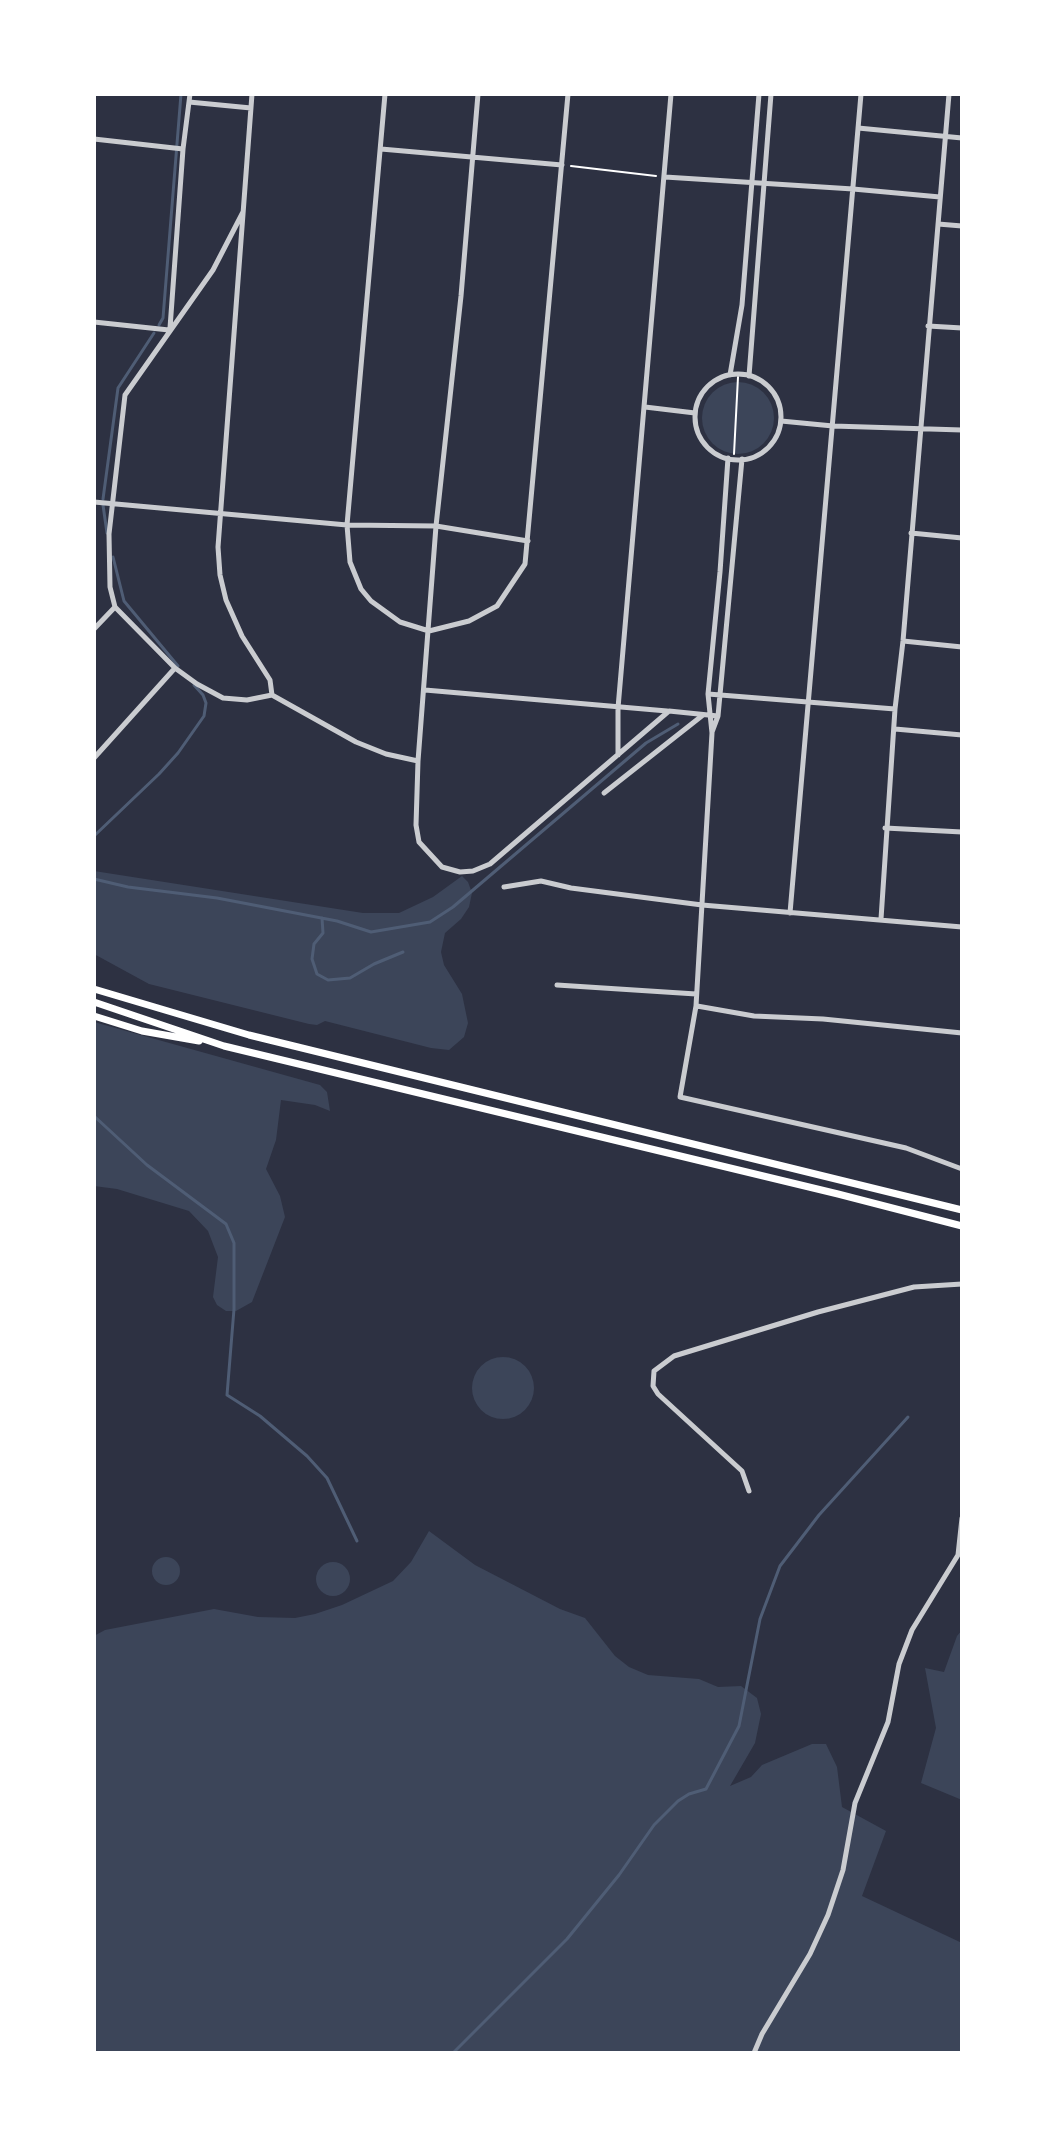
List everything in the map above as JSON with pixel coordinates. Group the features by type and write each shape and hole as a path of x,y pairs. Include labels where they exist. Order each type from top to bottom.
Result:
{"main road":[{"path":"94,989 249,1035 962,1210"},
{"path":"94,1002 224,1046"},
{"path":"94,1016 142,1031 224,1046 962,1226"}],"street":[{"path":"169,329 180,149 190,94"},
{"path":"252,94 218,515 220,575 226,600 242,636 270,680 272,695"},
{"path":"385,94 347,525 350,562 361,589 388,616 413,628 429,631 469,621 497,606 525,564 568,94"},
{"path":"478,94 436,526 418,761 416,825 419,842 442,867 460,872 490,864 669,711"},
{"path":"618,756 618,708 671,94"},
{"path":"730,375 742,305 759,94"},
{"path":"749,376 771,94"},
{"path":"790,913 861,94"},
{"path":"881,919 885,828 949,94"},
{"path":"189,102 251,108"},
{"path":"858,128 962,138"},
{"path":"94,139 180,149"},
{"path":"381,149 562,165"},
{"path":"665,177 940,197"},
{"path":"243,212 213,270 125,395 109,534 110,587 115,607 175,668 223,698 247,700 272,695 356,742 418,761"},
{"path":"938,224 962,226"},
{"path":"94,322 169,329"},
{"path":"928,326 962,328"},
{"path":"738,374 761,380 772,391 779,405 781,421 767,449 753,457 731,459 715,453 704,443 697,429 695,413 704,391 715,381 738,374"},
{"path":"645,407 695,413"},
{"path":"781,421 833,426 962,430"},
{"path":"712,733 706,714 731,459"},
{"path":"742,459 718,716 712,733 696,1006 680,1097 906,1148 962,1169"},
{"path":"94,502 347,525 436,526 528,541"},
{"path":"911,533 962,538"},
{"path":"94,629 115,607"},
{"path":"903,641 962,647"},
{"path":"94,758 175,668"},
{"path":"425,690 718,716"},
{"path":"708,694 895,709"},
{"path":"604,793 706,714"},
{"path":"895,729 962,735"},
{"path":"885,828 962,832"},
{"path":"504,887 541,881 571,888 702,905 962,927"},
{"path":"557,985 696,994"},
{"path":"696,1006 754,1016 823,1019 962,1033"},
{"path":"749,1491 742,1471 658,1394 653,1386 654,1371 674,1356 818,1312 914,1287 962,1284"},
{"path":"754,2053 810,1954 828,1915 843,1870 855,1803 888,1722 899,1664 912,1630 958,1555 962,1518"}],"path":[{"path":"562,165 665,177"},
{"path":"731,459 738,374"}],"shaded area":[{"path":"738,382 758,388 768,398 774,418 768,438 758,448 738,454 718,448 708,438 702,418 708,398 718,388"},
{"path":"94,871 363,913 399,913 433,897 462,876 472,893 469,907 445,933 441,952 444,965 462,994 468,1023 464,1037 449,1050 431,1048 325,1021 317,1025 309,1024 149,984 94,954"},
{"path":"94,1022 320,1085 327,1092 330,1111 315,1105 281,1100 276,1140 266,1169 280,1196 285,1217 252,1302 236,1311 226,1311 217,1305 213,1297 218,1257 208,1231 189,1211 117,1189 94,1186"},
{"path":"503,1357 525,1366 534,1388 525,1410 503,1419 481,1410 472,1388 481,1366"},
{"path":"429,1531 475,1565 560,1609 585,1618 615,1656 629,1667 648,1675 699,1679 718,1687 741,1686 757,1698 761,1714 755,1743 730,1786 751,1777 762,1765 812,1744 826,1744 837,1767 842,1807 886,1831 862,1896 962,1943 962,2053 94,2053 94,1636 105,1630 214,1609 258,1617 295,1618 315,1614 393,1581 411,1562"},
{"path":"166,1557 176,1561 180,1571 176,1581 166,1585 156,1581 152,1571 156,1561"},
{"path":"333,1562 345,1567 350,1579 345,1591 333,1596 321,1591 316,1579 321,1567"},
{"path":"962,1630 962,1800 921,1783 936,1728 925,1668 944,1672"}],"waterway":[{"path":"159,325 163,318 181,94"},
{"path":"103,499 118,388 154,333"},
{"path":"103,505 107,533"},
{"path":"113,557 124,601 178,666"},
{"path":"94,836 159,774 204,716 206,703 194,685"},
{"path":"94,879 128,887 217,898 337,921 371,932 430,922 453,907 646,743 678,724"},
{"path":"322,918 323,933 314,944 312,959 317,974 328,980 350,978 403,952"},
{"path":"94,1116 147,1165 226,1224 234,1243 234,1309 227,1395 260,1416 307,1456 327,1478 357,1541"},
{"path":"453,2053 567,1939 619,1875 654,1825 678,1801 706,1789 739,1726 760,1619 780,1566 819,1515 908,1417"}]}
